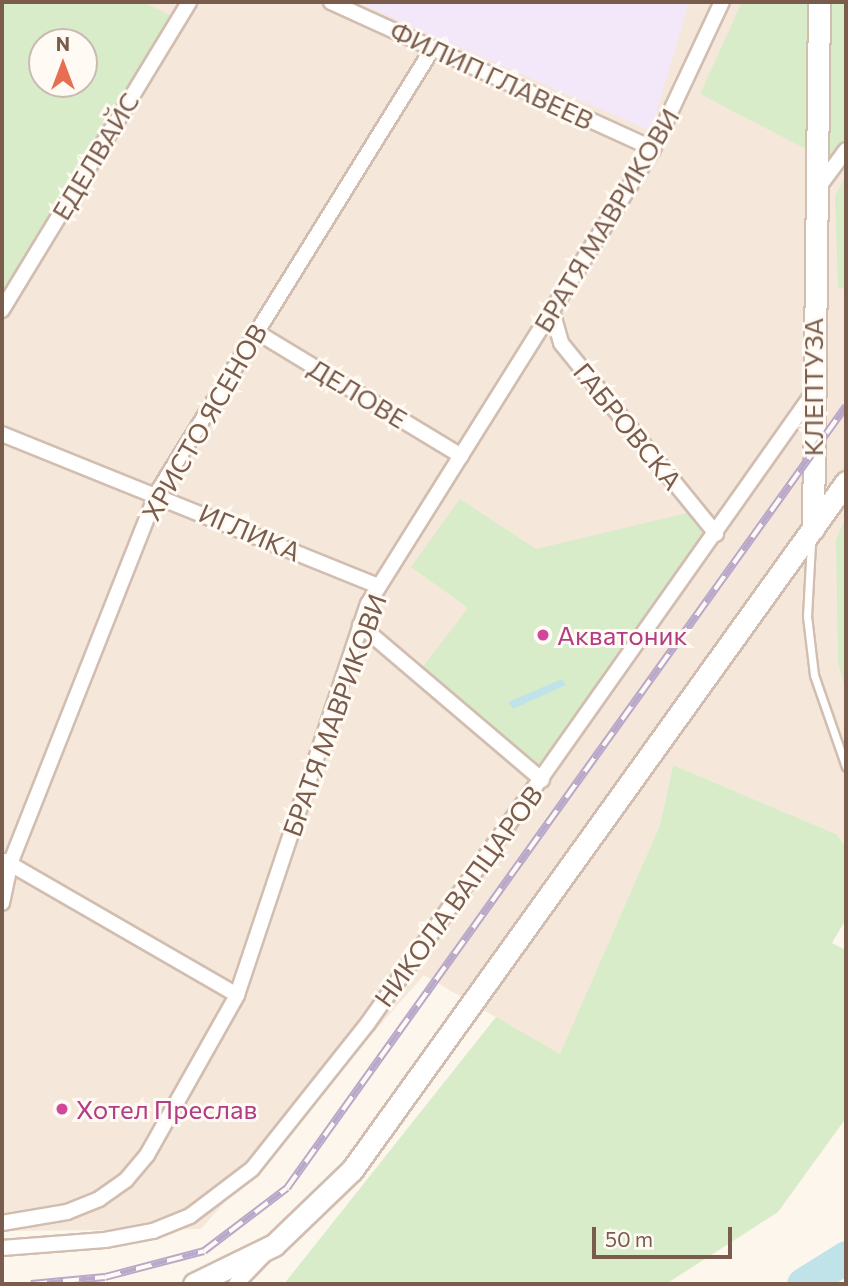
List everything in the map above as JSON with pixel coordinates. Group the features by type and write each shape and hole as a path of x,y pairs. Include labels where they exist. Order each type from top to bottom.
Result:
{"street":[{"name":"ЕДЕЛВАЙС","path":"2,310 189,2"},
{"name":"ФИЛИП ГЛАВЕЕВ","path":"331,2 653,149"},
{"name":"БРАТЯ МАВРИКОВИ","path":"2,1223 67,1212 99,1199 126,1180 147,1155 237,995 360,625 379,586 653,149 722,2"},
{"name":"КЛЕПТУЗА","path":"813,529 811,396 819,2"},
{"name":"ХРИСТО ЯСЕНОВ","path":"2,903 6,861 157,493 255,331 433,48"},
{"path":"816,190 846,150"},
{"name":"ГАБРОВСКА","path":"552,312 561,343 716,534"},
{"name":"ДЕЛОВЕ","path":"255,331 461,456"},
{"name":"НИКОЛА ВАПЦАРОВ","path":"2,1248 105,1240 153,1231 190,1216 252,1169 368,1023 811,396"},
{"name":"ИГЛИКА","path":"2,434 157,493 379,586"},
{"path":"236,1284 352,1170 846,482"},
{"path":"360,625 542,780"},
{"path":"6,861 237,995"},
{"path":"194,1284 274,1245"}],"lane":[{"name":"КЛЕПТУЗА","path":"813,529 807,616 814,675 846,767"}],"shaded area":[{"path":"2,2 846,2 846,847 836,834 673,765 660,825 560,1055 424,975 201,1229 2,1231"},
{"path":"357,2 689,2 651,131"}],"green space":[{"path":"2,2 143,2 173,17 2,299"},
{"path":"742,2 846,2 846,170 700,94"},
{"path":"846,174 846,287 838,289 835,197"},
{"path":"460,499 536,549 691,512 704,537 539,764 421,669 468,608 411,567"},
{"path":"846,516 846,691 838,663 836,540"},
{"path":"673,765 836,834 846,847 846,919 832,943 846,950 846,1118 778,1212 666,1284 284,1284 496,1017 560,1054 660,825"}],"water":[{"path":"562,679 566,685 513,709 508,702"}],"waterway":[{"path":"803,1284 846,1257"}],"railway":[{"path":"31,1284 105,1277 204,1251 287,1188 846,406"}],"place":[{"name":"Акватоник","path":"543,635"},
{"name":"Хотел Преслав","path":"62,1109"}]}
